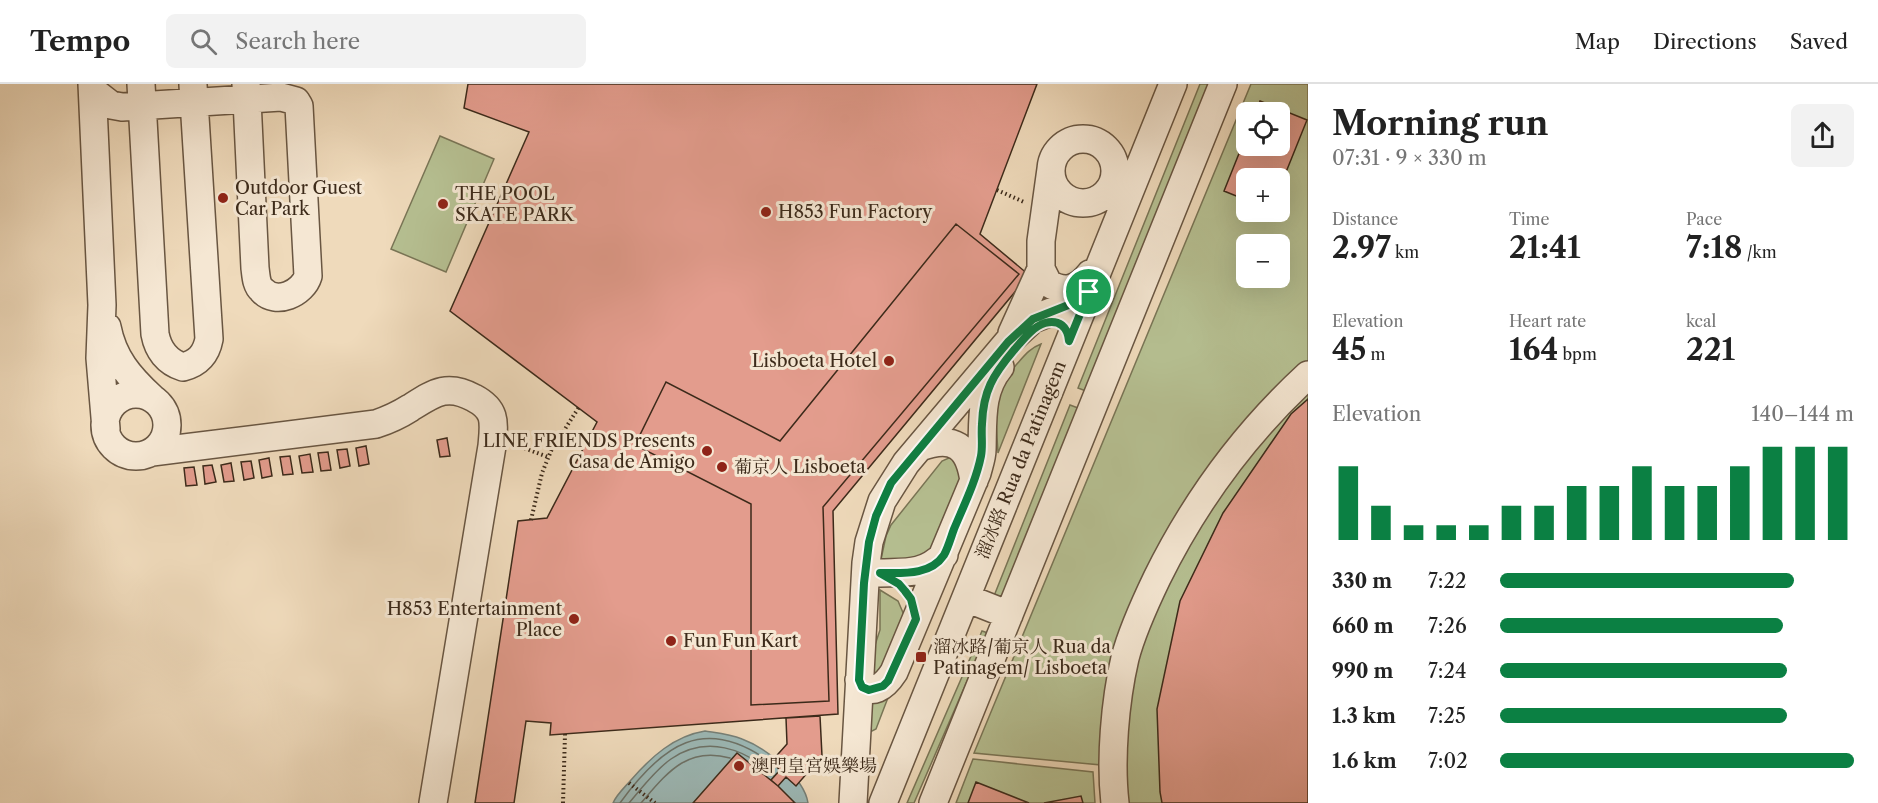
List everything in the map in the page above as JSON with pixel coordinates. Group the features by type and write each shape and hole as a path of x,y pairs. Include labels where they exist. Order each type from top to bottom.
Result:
{"street":[{"path":"933,803 1223,84"},
{"path":"93,87 111,105 135,99 193,93 289,91 299,106 308,276 305,284 297,293 281,297 268,295 261,290 257,281 247,92"},
{"path":"93,87 102,305 100,358 108,438 123,453 132,456 142,455 376,424 391,419 429,396 444,390 456,390 484,403 494,421 434,803"},
{"name":"溜冰路 Rua da Patinagem","path":"883,803 1102,261 1167,89"},
{"path":"135,99 155,334 160,351 172,362 183,367 198,362 205,353 209,339 193,93"},
{"path":"96,130 105,115 135,99"},
{"path":"1008,342 1041,269 1060,221 1083,203 1095,201 1104,195 1111,187 1115,177 1112,156 1105,147 1096,141 1076,140 1066,144 1053,159 1041,241 1041,269 1048,284 1065,291 1075,288 1085,280 1102,261"},
{"path":"1051,169 1057,189 1064,196 1083,203"},
{"path":"854,803 866,563 876,516 891,483 1008,342 1033,319 1076,302 1089,292"},
{"path":"102,305 109,338 119,363 126,373 157,403 183,424 198,431 221,438 254,440"},
{"path":"859,680 862,687 869,690 883,686 888,681 916,619 974,481 982,452 984,403 988,387 996,371 1024,339 1042,324 1052,322 1061,324 1068,333 1069,341"},
{"path":"1115,803 1114,756 1125,658 1145,603 1176,541 1212,482 1275,405 1308,375"},
{"path":"106,429 106,419 116,402 133,394 157,403 167,419 166,432 161,444 152,452"},
{"path":"920,447 939,441 956,445 968,457 974,481"},
{"path":"916,619 911,599 905,591 899,584 880,573 925,569 944,555"},
{"path":"966,598 1009,615"}],"path":[{"path":"531,520 542,473 579,407"},
{"path":"493,436 549,457"},
{"path":"563,803 565,734"},
{"path":"629,783 655,803"}],"green space":[{"path":"1200,84 1210,84 1086,391 1078,388"},
{"path":"1251,84 1308,84 1308,803 1106,803 1101,765 974,753 1236,120 1236,156 1290,156 1290,102 1244,102"},
{"name":"THE POOL SKATE PARK","path":"440,136 494,159 446,272 391,249"},
{"path":"1041,344 998,453 996,406 998,396 1008,376 1022,358"},
{"path":"1070,405 1078,408 1001,599 992,601"},
{"path":"951,457 958,460 961,476 929,553 924,558 880,564 886,536 891,525 942,461"},
{"path":"880,590 898,601 904,615 885,668 872,680 873,651 880,630"},
{"path":"982,631 988,633 914,803 907,803"},
{"path":"889,695 876,729 862,736 870,705"},
{"path":"973,759 1093,772 1095,803 956,803"}],"water":[{"path":"705,731 737,737 762,749 792,774 805,793 808,803 613,803 639,771 655,756 683,738"}],"building":[{"name":"葡京人 Lisboeta","path":"468,84 1037,84 980,234 1029,275 833,511 838,714 550,735 551,723 526,721 514,803 475,803 518,521 547,518 597,422 450,311 529,132 464,108"},
{"path":"1290,113 1307,120 1288,168 1236,168 1236,196 1224,191 1238,156 1290,156"},
{"path":"956,224 1019,274 823,507 829,701 751,705 751,504 635,445 666,382 780,441"},
{"path":"1308,399 1308,803 1162,803 1157,709 1180,601 1223,513 1291,414"},
{"path":"447,438 450,456 440,457 437,440"},
{"path":"366,446 369,464 359,466 356,448"},
{"path":"347,449 350,466 340,468 337,450"},
{"path":"328,452 331,470 321,471 318,453"},
{"path":"310,454 313,472 302,473 299,456"},
{"path":"290,456 293,474 283,475 280,457"},
{"path":"269,458 272,476 262,478 259,460"},
{"path":"251,461 254,478 244,480 241,462"},
{"path":"231,463 234,481 224,482 221,465"},
{"path":"212,465 216,482 205,484 203,466"},
{"path":"194,467 197,485 186,486 184,468"},
{"path":"820,716 822,756 796,786 786,777 778,786 771,780 780,770 771,762 787,744 786,718"},
{"name":"澳門皇宮娛樂場","path":"737,753 778,786 795,803 693,803"},
{"path":"976,782 1029,803 968,803"},
{"path":"1081,796 1083,803 1044,803"}],"place":[{"name":"Outdoor Guest Car Park","path":"223,198"},
{"name":"THE POOL SKATE PARK","path":"443,204"},
{"name":"H853 Fun Factory","path":"766,212"},
{"name":"Lisboeta Hotel","path":"889,361"},
{"name":"LINE FRIENDS Presents Casa de Amigo","path":"707,451"},
{"name":"葡京人 Lisboeta","path":"722,467"},
{"name":"H853 Entertainment Place","path":"574,619"},
{"name":"Fun Fun Kart","path":"671,641"},
{"name":"溜冰路/葡京人 Rua da Patinagem/ Lisboeta","path":"921,657"},
{"name":"澳門皇宮娛樂場","path":"739,766"}],"route":[{"path":"1089,292 1069,341 1068,333 1061,324 1052,322 1042,324 1017,346 996,371 988,387 984,403 982,452 977,473 944,555 934,564 916,572 880,573 899,584 905,591 911,599 916,619 888,681 876,690 862,687 859,680 866,563 876,516 891,483 1008,342 1033,319 1076,302 1089,292"}]}
